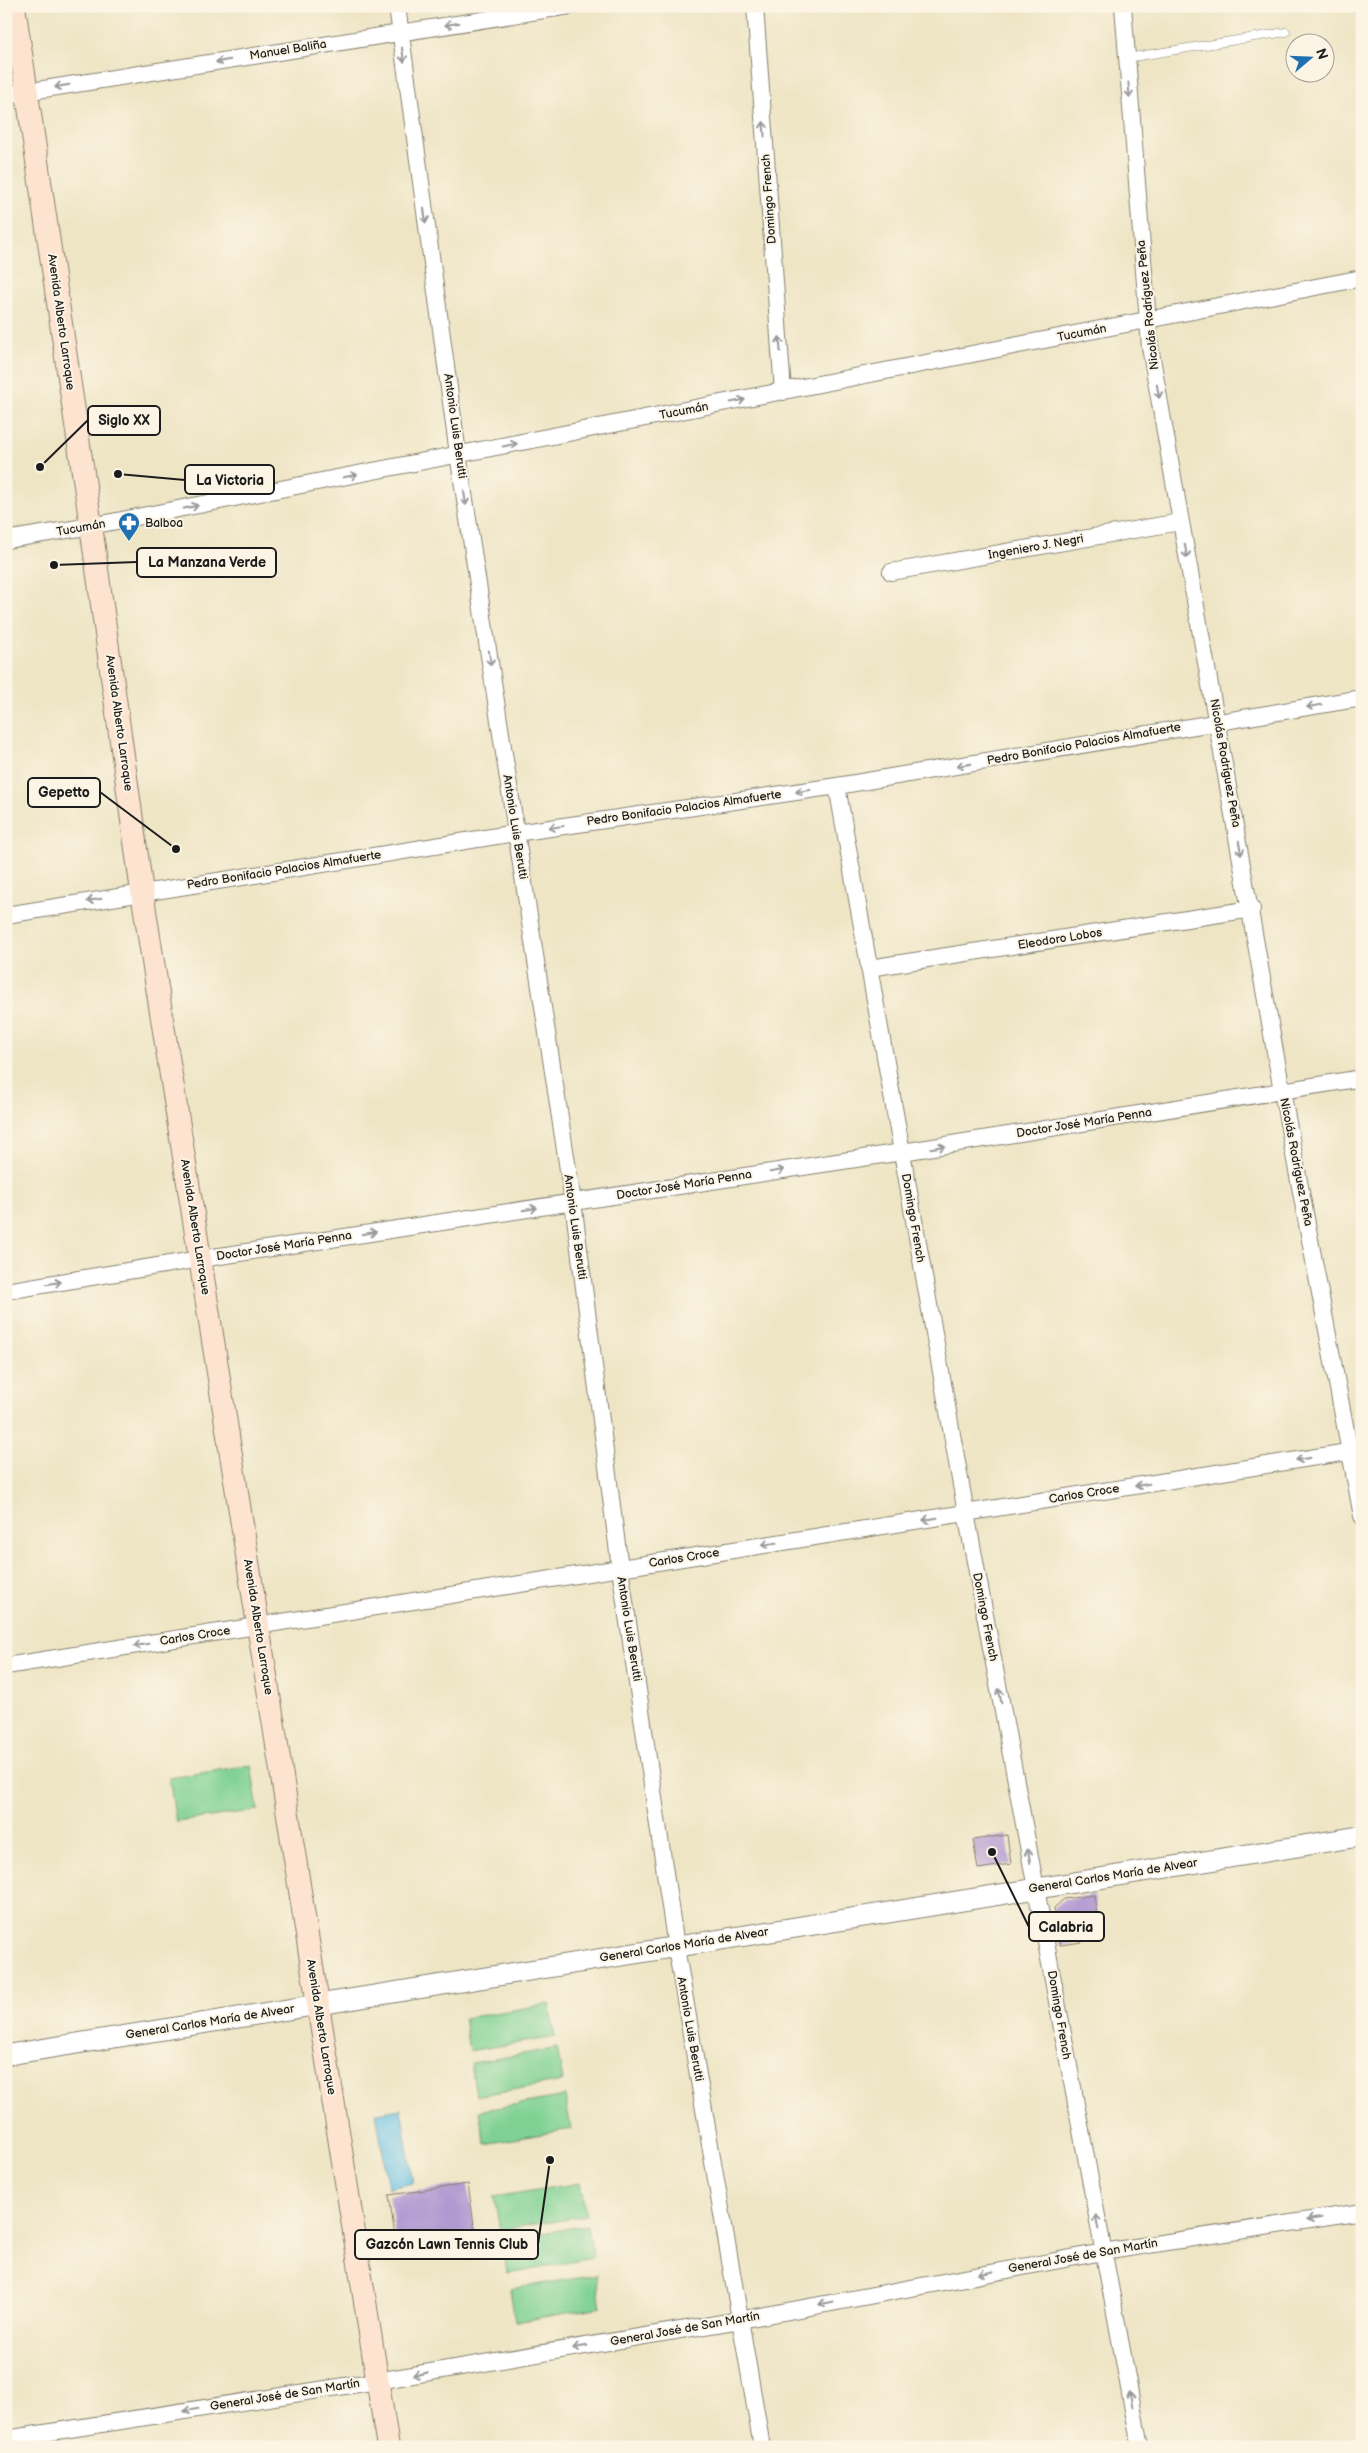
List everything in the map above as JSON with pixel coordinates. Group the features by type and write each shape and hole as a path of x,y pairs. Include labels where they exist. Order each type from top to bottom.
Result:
{"main road":[{"name":"Avenida Alberto Larroque","path":"14,6 17,93 92,526 142,892 388,2447"}],"street":[{"name":"Antonio Luis Berutti","path":"397,6 458,454 573,1202 620,1568 676,1947 762,2447"},
{"name":"Manuel Baliña","path":"17,93 570,6"},
{"name":"Domingo French","path":"755,6 783,392"},
{"name":"Nicolás Rodríguez Peña","path":"1123,6 1150,347 1180,522 1252,909 1282,1091 1356,1450 1362,1516"},
{"name":"Tucumán","path":"6,540 92,526 1362,278"},
{"name":"Ingeniero J. Negri","path":"891,572 1180,522"},
{"name":"Pedro Bonifacio Palacios Almafuerte","path":"6,915 516,833 837,786 1362,698"},
{"name":"Domingo French","path":"837,786 966,1513 1140,2447"},
{"name":"Eleodoro Lobos","path":"869,968 1252,909"},
{"name":"Doctor José María Penna","path":"6,1291 200,1259 902,1152 1362,1078"},
{"name":"Carlos Croce","path":"6,1666 1356,1450"},
{"name":"General Carlos María de Alvear","path":"6,2055 1362,1836"},
{"name":"General José de San Martín","path":"6,2439 377,2381 740,2320 1103,2252 1362,2212"}],"lane":[{"path":"1127,58 1286,32"}],"green space":[{"path":"251,1765 258,1810 176,1822 169,1778"},
{"path":"549,2004 555,2037 469,2051 464,2018"},
{"path":"557,2048 563,2081 476,2096 471,2063"},
{"path":"565,2096 571,2129 485,2144 479,2111"},
{"path":"580,2183 586,2215 500,2230 494,2197"},
{"path":"588,2225 593,2258 507,2273 502,2240"},
{"path":"596,2275 601,2307 515,2322 510,2289"}],"water":[{"path":"401,2109 413,2183 389,2188 376,2113"}],"building":[{"path":"1007,1835 1011,1864 978,1869 973,1840"},
{"path":"1094,1895 1097,1915 1078,1918 1082,1942 1060,1945 1054,1908 1064,1899"},
{"path":"468,2184 475,2232 396,2243 389,2195"}],"place":[{"name":"Siglo XX","path":"40,467"},
{"name":"La Victoria","path":"118,474"},
{"name":"Balboa","path":"129,542"},
{"name":"La Manzana Verde","path":"54,565"},
{"name":"Gepetto","path":"176,849"},
{"name":"Calabria","path":"992,1852"},
{"name":"Gazcón Lawn Tennis Club","path":"550,2160"}]}
